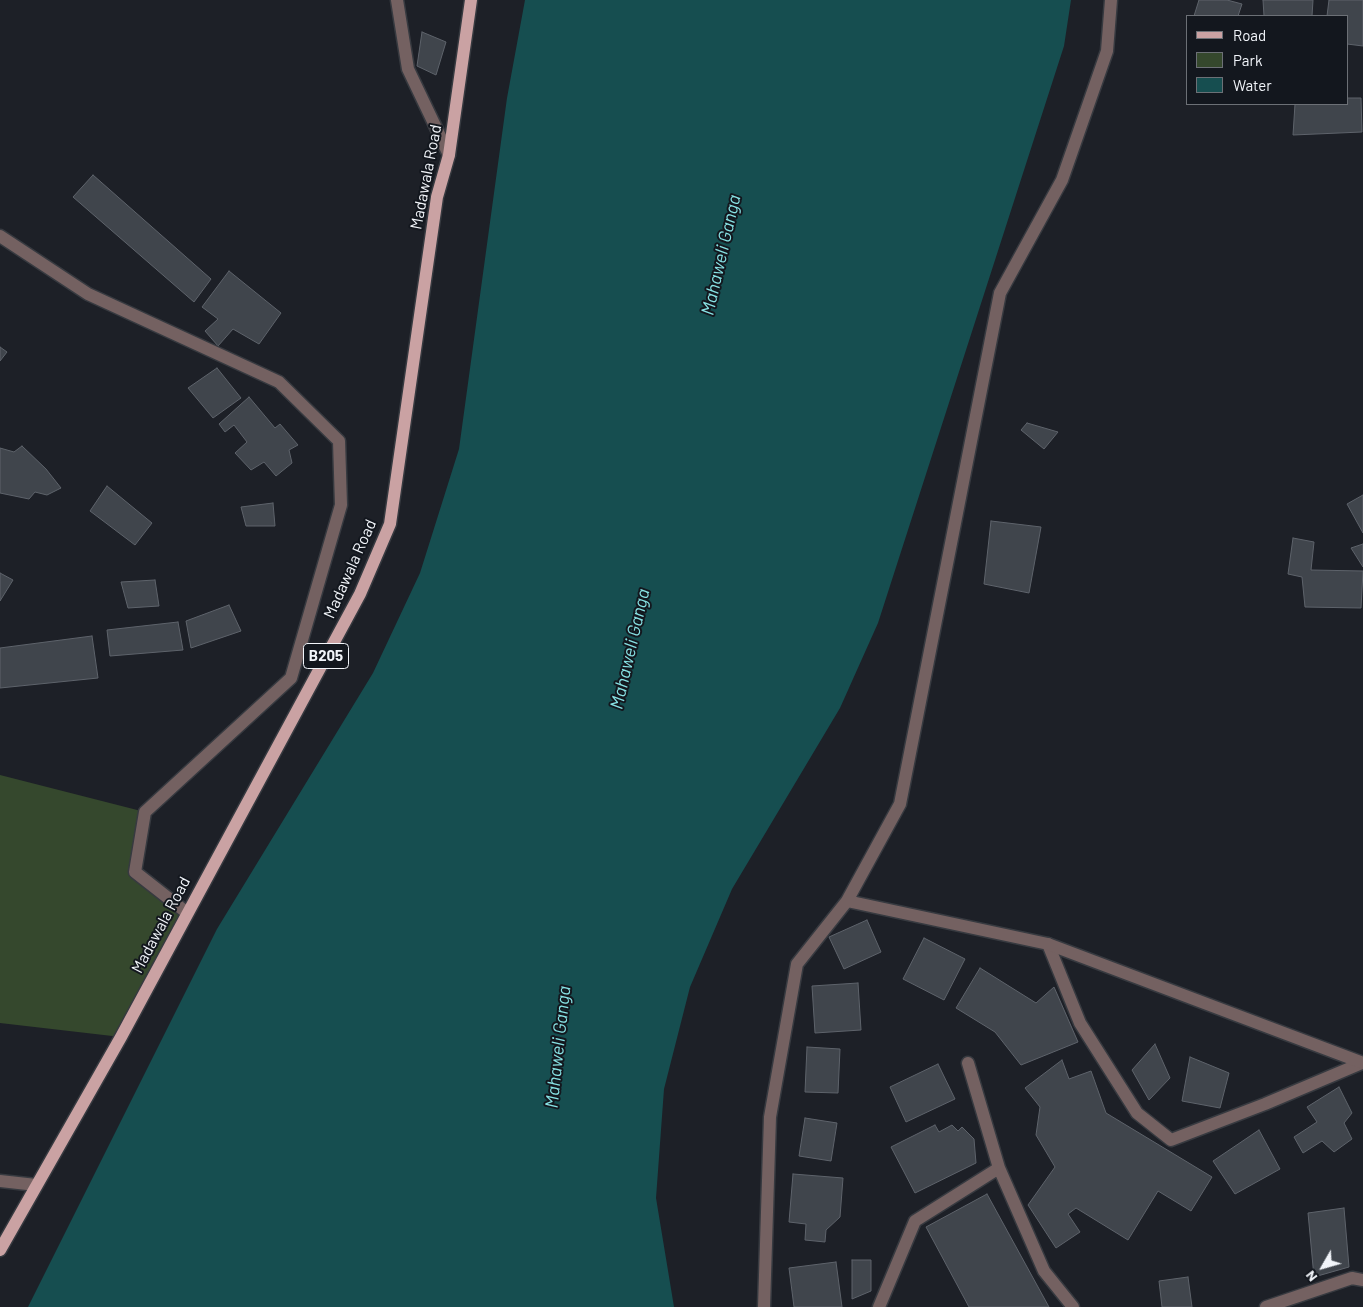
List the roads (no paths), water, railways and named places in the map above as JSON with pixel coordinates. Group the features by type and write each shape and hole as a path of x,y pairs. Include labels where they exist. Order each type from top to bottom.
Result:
{"main road":[{"name":"Madawala Road","path":"0,1250 121,1037 186,912 360,594 390,524 437,197 449,155 471,0"}],"street":[{"path":"397,0 408,69 449,155"},
{"path":"764,1307 770,1117 797,964 847,901 900,804 1000,293 1062,180 1107,50 1111,0"},
{"path":"0,236 88,294 279,382 338,441 340,506 291,678 145,812 135,872 186,912"},
{"path":"847,901 1048,944 1362,1063"},
{"path":"1048,944 1080,1023 1137,1113 1171,1140 1266,1104 1362,1063"},
{"path":"968,1064 999,1168 1044,1271 1073,1307"},
{"path":"880,1307 916,1220 999,1168"},
{"path":"0,1180 36,1185"},
{"path":"1266,1307 1352,1278 1363,1280"}],"water":[{"name":"Mahaweli Ganga","path":"525,0 1071,0 1064,46 878,623 840,708 732,889 690,987 664,1089 656,1198 674,1307 28,1307 217,929 373,673 420,573 459,449 507,98"}]}
